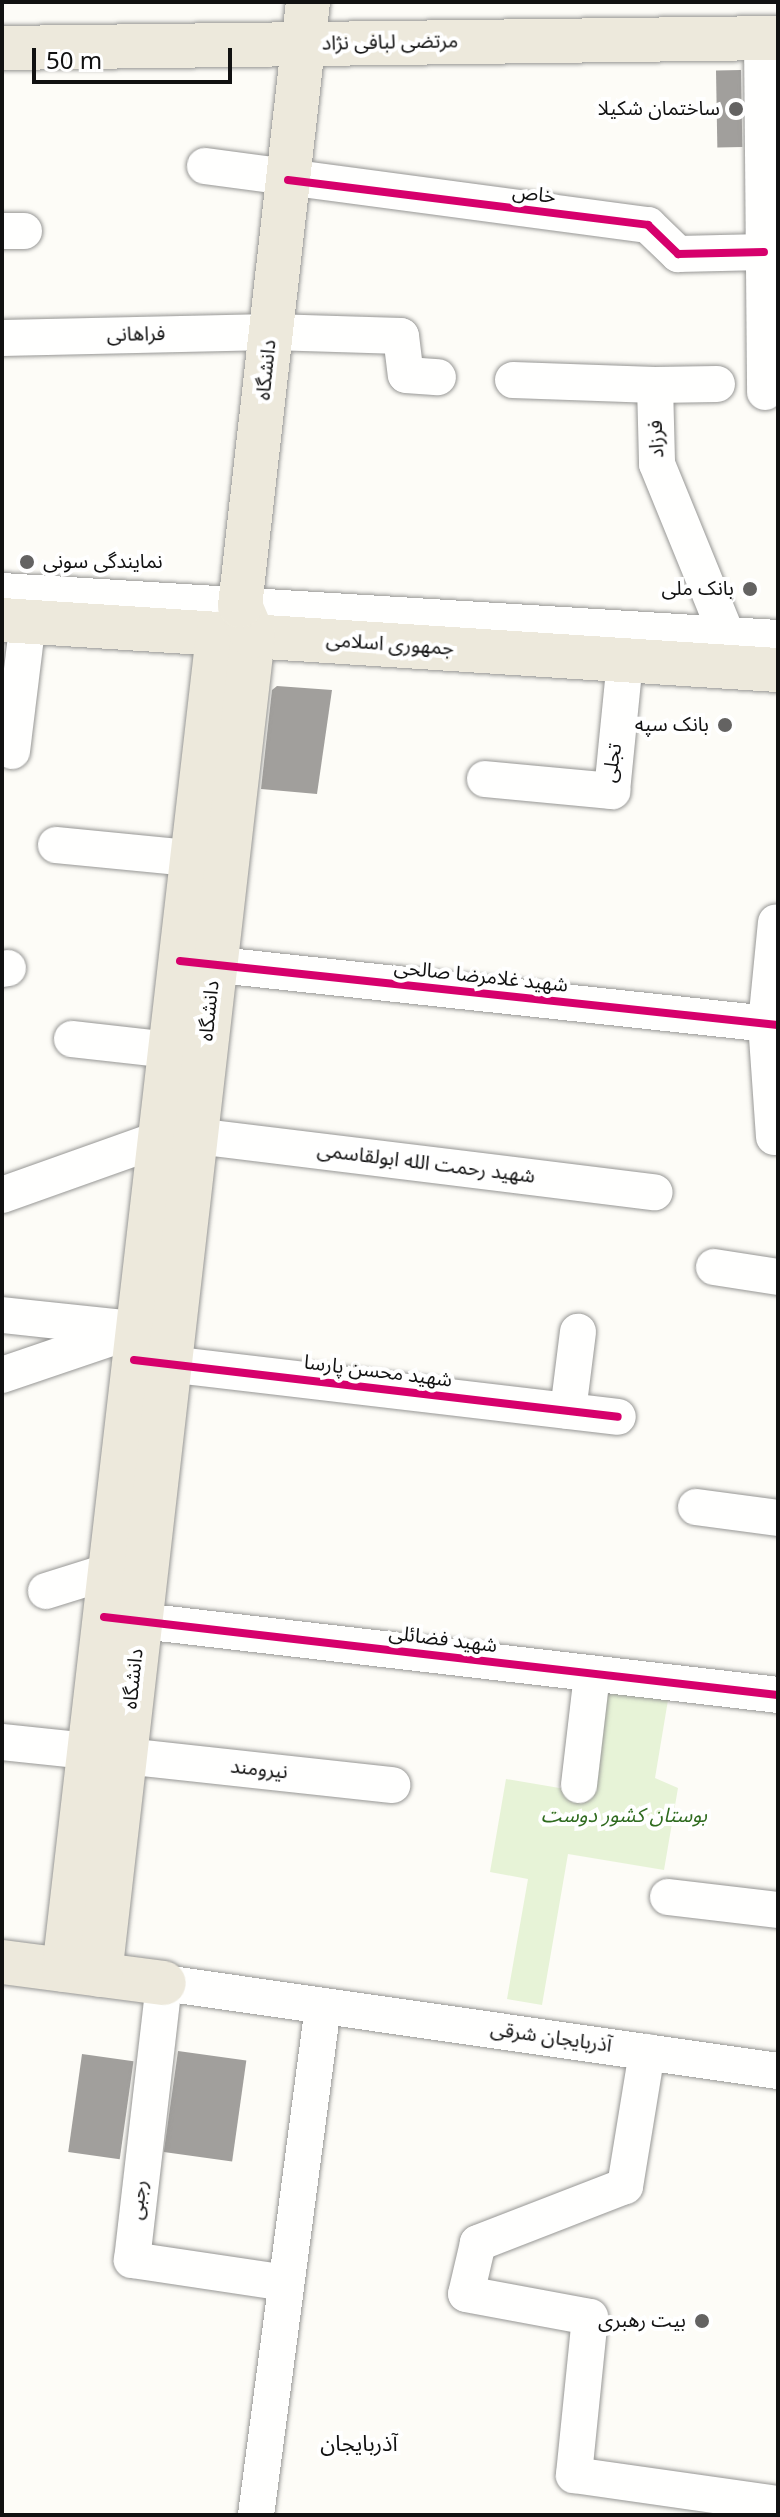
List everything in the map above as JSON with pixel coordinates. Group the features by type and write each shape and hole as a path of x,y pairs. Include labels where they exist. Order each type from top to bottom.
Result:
{"main road":[{"name":"مرتضی لبافی نژاد","path":"2,48 305,23 770,38"},
{"name":"دانشگاه","path":"82,1973 305,23"},
{"name":"جمهوری اسلامی","path":"11,611 237,625 625,660 748,657"},
{"path":"2,1962 164,1983"}],"street":[{"path":"765,392 771,336 764,252 770,38"},
{"name":"خاص","path":"205,166 288,180 648,225 678,254 764,252"},
{"name":"فراهانی","path":"2,338 271,332 401,336 406,375 438,377"},
{"path":"513,380 717,384"},
{"name":"فرزاد","path":"655,385 657,464 748,657"},
{"path":"11,611 12,751"},
{"path":"237,625 748,657 778,638"},
{"name":"تجلی","path":"485,779 612,791 625,660"},
{"path":"56,845 210,861"},
{"path":"774,1137 772,1024 776,922"},
{"name":"شهید غلامرضا صالحی","path":"198,963 772,1024"},
{"path":"72,1039 188,1052"},
{"path":"2,1195 178,1137"},
{"name":"شهید رحمت الله ابولقاسمی","path":"178,1137 655,1192"},
{"path":"714,1267 778,1277"},
{"name":"شهید محسن پارسا","path":"2,1315 154,1347 618,1417"},
{"path":"568,1411 578,1332"},
{"path":"2,1375 154,1347"},
{"path":"696,1507 778,1518"},
{"path":"46,1591 129,1565"},
{"name":"شهید فضائلی","path":"123,1618 778,1695"},
{"path":"579,1785 592,1674"},
{"name":"نیرومند","path":"2,1742 392,1785"},
{"path":"668,1897 778,1910"},
{"name":"آذربایجان شرقی","path":"164,1983 778,2071"},
{"name":"رجبی","path":"164,1983 132,2260 286,2283"},
{"path":"256,2515 323,2006"},
{"path":"647,2052 625,2186 478,2243 466,2294 590,2317 574,2475 778,2504"}],"green space":[{"name":"بوستان کشور دوست","path":"601,1689 668,1700 655,1778 678,1788 664,1870 568,1854 542,2005 507,1999 528,1879 490,1872 506,1779 583,1792"}],"building":[{"name":"ساختمان شکیلا","path":"716,70 741,70 742,147 717,147"},
{"path":"277,686 332,690 317,794 261,789 272,690"},
{"path":"178,2051 246,2061 232,2162 164,2152"},
{"path":"82,2054 133,2061 120,2159 68,2152"}],"cycle path":[{"path":"288,180 648,225 678,254 764,252"},
{"path":"180,961 778,1025"},
{"path":"134,1360 618,1417"},
{"path":"104,1617 778,1695"}],"place":[{"name":"ساختمان شکیلا","path":"736,109"},
{"name":"نمایندگی سونی","path":"27,562"},
{"name":"بانک ملی","path":"750,589"},
{"name":"بانک سپه","path":"725,725"},
{"name":"بیت رهبری","path":"702,2321"}],"district":[{"name":"آذربایجان","path":"359,2445"}]}
